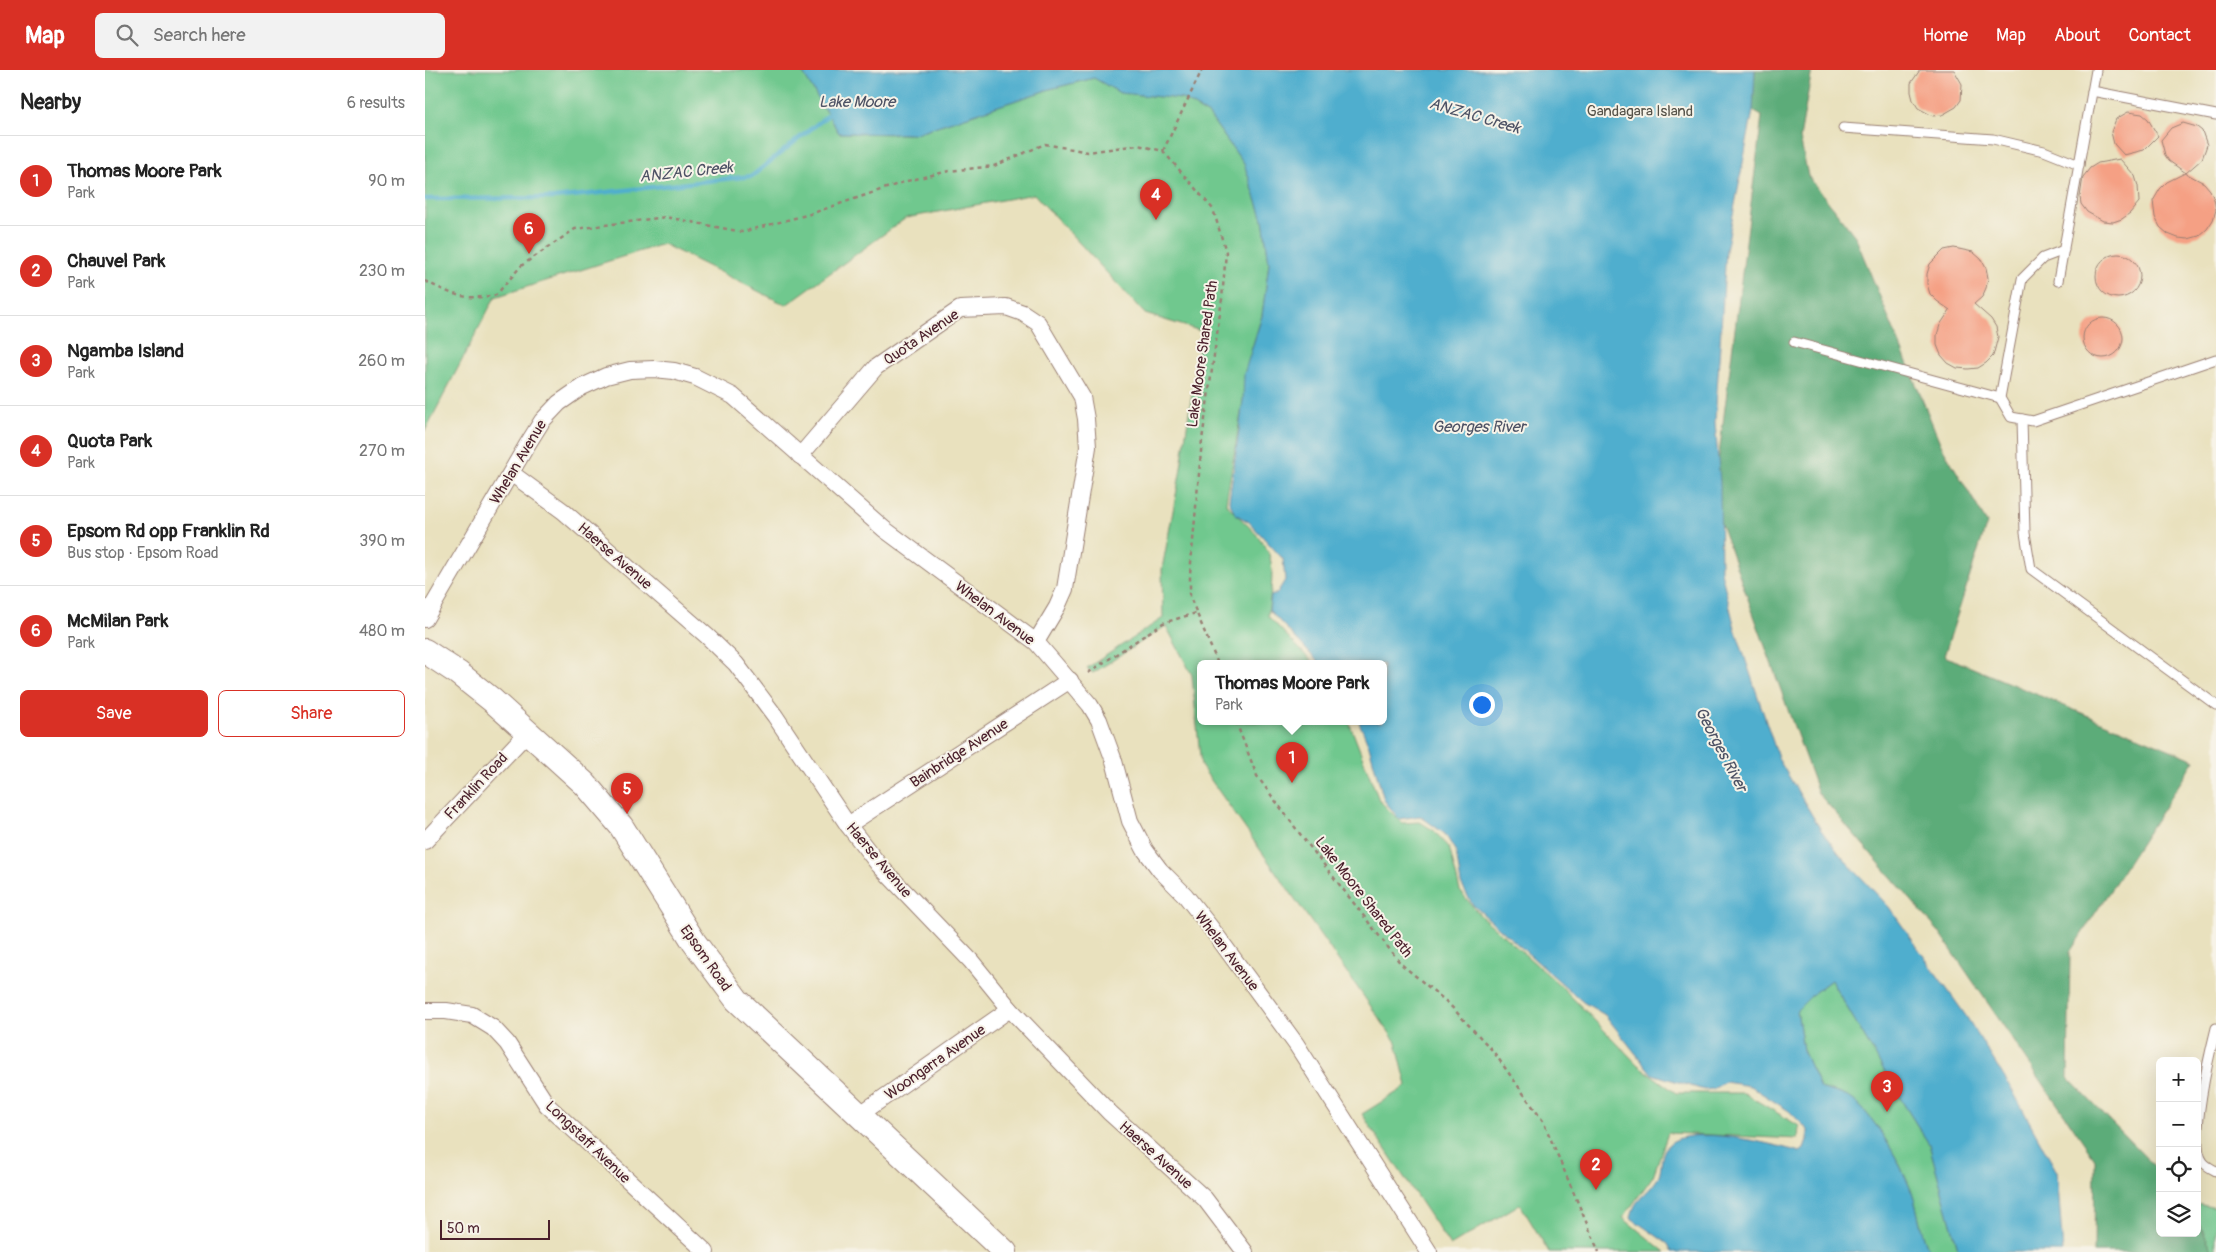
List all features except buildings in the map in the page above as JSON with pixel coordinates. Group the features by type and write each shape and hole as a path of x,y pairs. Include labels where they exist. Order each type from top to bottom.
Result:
{"street":[{"name":"Quota Avenue","path":"800,456 876,367 960,309 1006,308 1023,312 1038,323 1082,397 1089,447 1065,589 1057,607 1036,642"},
{"name":"Whelan Avenue","path":"425,619 542,421 559,404 582,387 606,376 638,370 674,371 714,386 733,396 884,529 1036,642 1070,680 1090,705 1106,736 1130,821 1145,850 1211,928 1296,1044 1429,1252"},
{"name":"Haerse Avenue","path":"511,472 563,511 707,636 735,664 775,716 848,825 879,865 971,961 1010,1009 1109,1112 1205,1199 1245,1252"},
{"name":"Epsom Road","path":"425,651 458,673 528,732 585,784 611,813 715,973 737,1000 1005,1252"},
{"name":"Bainbridge Avenue","path":"848,825 1070,680"},
{"name":"Franklin Road","path":"425,841 528,732"},
{"name":"Woongarra Avenue","path":"859,1115 1010,1009"},
{"name":"Longstaff Avenue","path":"425,1011 446,1011 472,1015 493,1028 507,1044 547,1105 706,1252"}],"lane":[{"path":"2058,281 2096,70"},
{"path":"2093,91 2216,115"},
{"path":"1843,128 1993,139 2045,151 2079,165"},
{"path":"2064,250 2043,258 2022,279 2000,398 2011,417 2033,420 2216,359"},
{"path":"1795,342 2000,398"},
{"path":"2022,419 2025,533 2031,569 2216,705"},
{"path":"2216,1028 2207,1062 2198,1147 2203,1162 2216,1171"}],"path":[{"path":"425,281 454,296 473,298 496,294 521,266 575,229 666,217 742,232 810,214 907,181 949,170 993,166 1045,144 1088,152 1138,145 1163,151 1203,70"},
{"name":"Lake Moore Shared Path","path":"1163,151 1213,209 1226,252 1223,299 1202,440 1190,574 1190,597 1216,660"},
{"path":"1088,673 1163,622 1196,612"},
{"name":"Lake Moore Shared Path","path":"1237,725 1257,776 1303,838 1401,964 1448,1003 1493,1051 1543,1121 1599,1252"}],"green space":[{"path":"425,70 801,70 839,133 913,134 1050,89 1094,78 1120,93 1182,99 1209,115 1244,164 1263,219 1269,263 1262,316 1252,348 1226,503 1255,532 1268,551 1272,578 1268,616 1310,660 1197,660 1197,725 1350,725 1379,800 1402,823 1420,822 1433,830 1449,847 1460,891 1480,915 1562,987 1638,1065 1676,1093 1744,1093 1799,1126 1798,1139 1668,1133 1653,1176 1623,1218 1665,1252 1549,1252 1520,1204 1450,1246 1362,1114 1407,1086 1396,1042 1201,766 1192,675 1166,626 1093,673 1087,668 1163,618 1162,569 1180,474 1201,331 1145,314 1034,194 906,218 786,305 663,244 495,297 425,431"},
{"path":"1755,70 1812,70 1800,138 1808,176 1855,236 1941,445 1987,523 1944,656 2195,760 2070,952 2068,1078 2156,1168 2156,1237 2201,1237 2201,1227 2213,1252 2094,1252 2095,1159 1939,932 1818,793 1713,502 1762,116 1753,111"},
{"path":"1831,980 1929,1144 1959,1252 1930,1252 1907,1181 1895,1156 1871,1118 1853,1100 1841,1094 1820,1088 1803,1050 1797,1010 1815,992"},
{"path":"2201,1205 2216,1208 2216,1252 2213,1252 2201,1227"}],"water":[{"name":"Georges River","path":"801,70 1755,70 1753,111 1726,251 1715,422 1720,482 1721,572 1735,628 1779,760 1821,830 1841,856 1889,907 1966,1016 2011,1088 2057,1172 2063,1252 1959,1252 1929,1144 1831,980 1815,992 1797,1010 1803,1050 1820,1088 1841,1094 1853,1100 1871,1118 1879,1130 1902,1169 1912,1193 1924,1238 1930,1252 1672,1252 1668,1244 1631,1218 1638,1201 1658,1177 1665,1149 1668,1145 1679,1139 1712,1135 1732,1137 1771,1144 1800,1152 1804,1149 1808,1138 1808,1130 1789,1111 1750,1086 1725,1082 1713,1089 1704,1090 1652,1074 1605,1015 1583,1002 1473,905 1461,884 1456,852 1445,834 1420,816 1399,819 1384,800 1369,746 1360,725 1387,725 1387,660 1316,660 1269,610 1271,596 1277,593 1285,580 1283,559 1249,522 1235,514 1229,501 1243,401 1244,374 1262,316 1269,263 1263,219 1244,164 1209,115 1182,99 1120,93 1094,78 1050,89 913,134 839,133"}],"waterway":[{"name":"ANZAC Creek","path":"425,199 554,198 752,176 832,112"}],"place":[{"name":"Quota Park","path":"1156,220"},
{"name":"McMilan Park","path":"529,254"},
{"name":"Thomas Moore Park","path":"1292,783"},
{"name":"Epsom Rd opp Franklin Rd","path":"627,814"},
{"name":"Ngamba Island","path":"1887,1112"},
{"name":"Chauvel Park","path":"1596,1190"}],"water label":[{"name":"Lake Moore","path":"857,101"}],"park label":[{"name":"Gandagara Island","path":"1640,111"}]}
